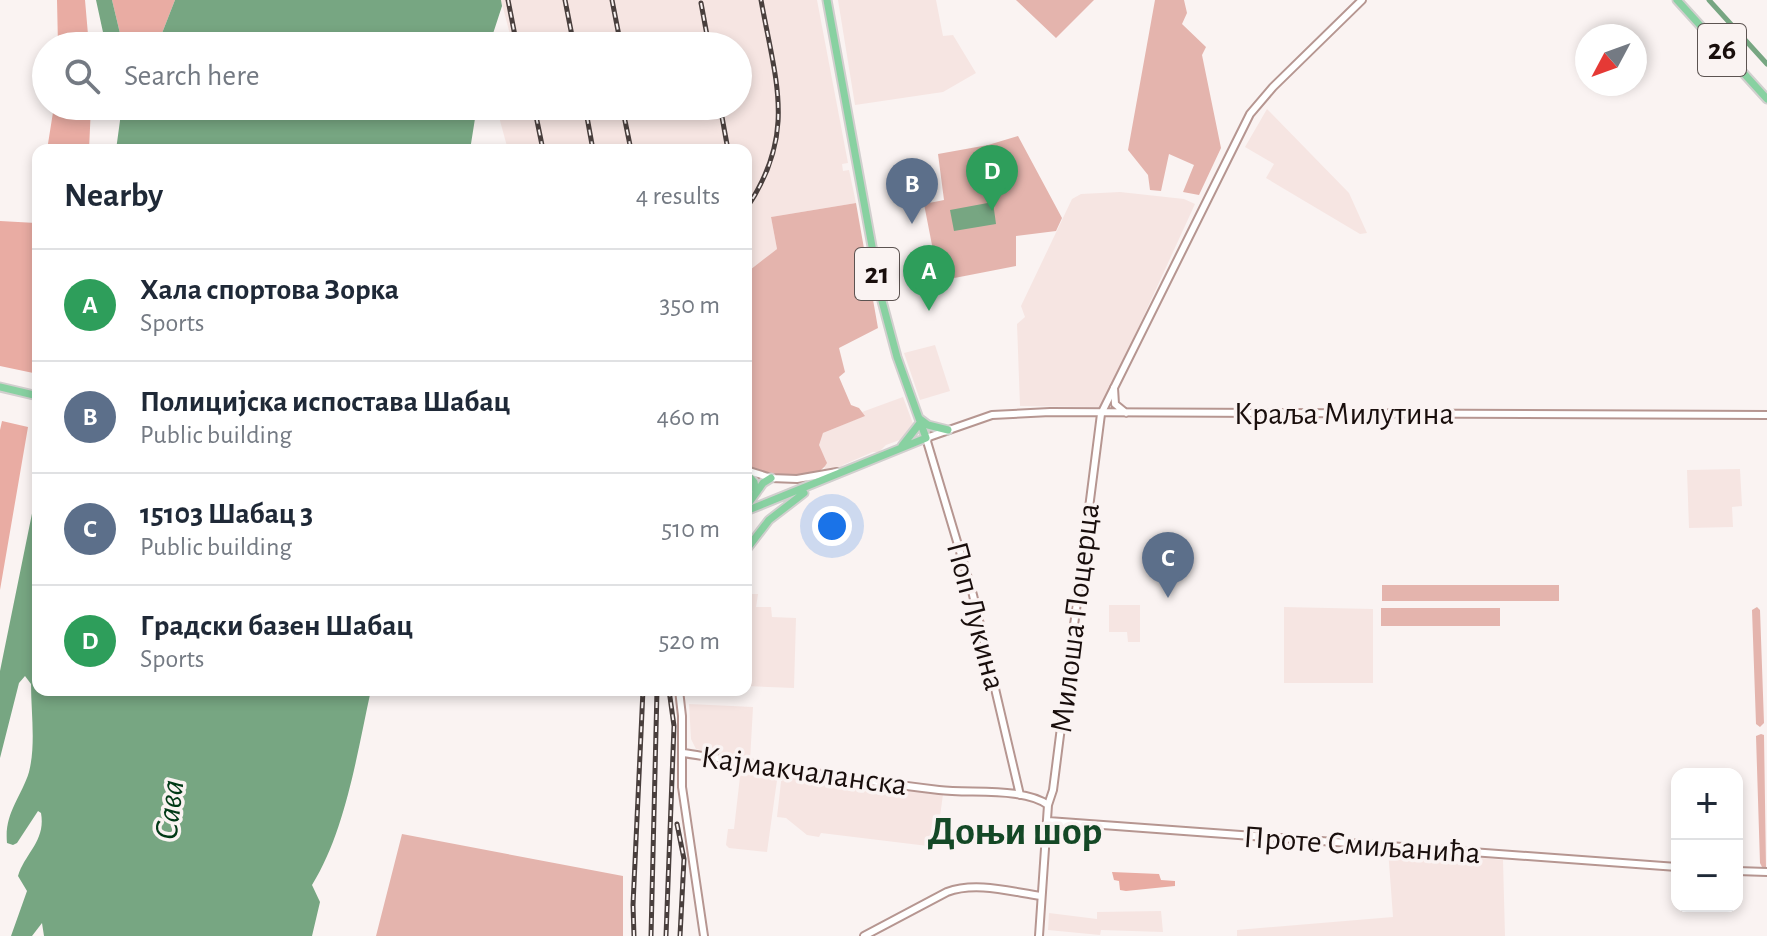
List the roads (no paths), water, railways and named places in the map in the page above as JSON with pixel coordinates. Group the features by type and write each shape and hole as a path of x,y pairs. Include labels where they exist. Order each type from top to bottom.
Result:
{"main road":[{"name":"21","path":"827,0 883,307 926,438"},
{"name":"26","path":"1677,0 1767,99"},
{"path":"0,387 32,395"},
{"path":"900,448 919,421 948,430"},
{"path":"752,507 807,488 926,438"},
{"path":"752,501 763,483 771,478"},
{"path":"752,480 756,495"},
{"path":"752,542 769,520 807,488"}],"street":[{"name":"Милоша Поцерца","path":"1039,936 1048,805 1053,790 1101,414 1250,114 1273,87 1362,0"},
{"path":"1114,388 1115,404 1126,413"},
{"name":"Краља Милутина","path":"926,438 1000,414 1050,412 1767,415"},
{"name":"Поп Лукина","path":"926,438 973,595 1020,795"},
{"path":"752,473 797,479 843,472"},
{"path":"680,696 682,787 704,936"},
{"name":"Кајмакчаланска","path":"683,753 877,783 1020,795 1048,805"},
{"name":"Проте Смиљанића","path":"1048,821 1671,867"},
{"path":"1743,871 1767,872"},
{"path":"864,936 961,887 1041,896"}],"water":[{"path":"96,0 112,0 120,32 103,32"},
{"path":"175,0 501,0 502,6 494,32 162,32"},
{"path":"120,120 475,120 471,144 117,144"},
{"path":"993,202 996,224 954,231 950,210"},
{"name":"Сава","path":"32,514 32,696 370,696 342,816 312,885 320,902 312,936 44,936 42,923 32,936 11,936 27,891 18,876 38,839 42,823 38,811 17,843 7,843 8,823 31,761 31,684 25,676 19,683 0,758 0,671"}],"waterway":[{"path":"1709,0 1767,64"}],"railway":[{"path":"508,0 514,32"},
{"path":"565,0 571,32"},
{"path":"612,0 618,32"},
{"path":"752,199 772,156 777,132 776,83 761,0"},
{"path":"701,3 706,32"},
{"path":"537,120 542,144"},
{"path":"588,120 592,144"},
{"path":"625,120 630,144"},
{"path":"723,120 727,144"},
{"path":"634,936 643,696"},
{"path":"651,936 657,696"},
{"path":"666,936 674,726 670,696"},
{"path":"677,824 684,859 680,936"}],"place":[{"name":"Градски базен Шабац","path":"992,211"},
{"name":"Полицијска испостава Шабац","path":"912,224"},
{"name":"Хала спортова Зорка","path":"929,311"},
{"name":"15103 Шабац 3","path":"1168,598"}],"district":[{"name":"Доњи шор","path":"1015,832"}]}
